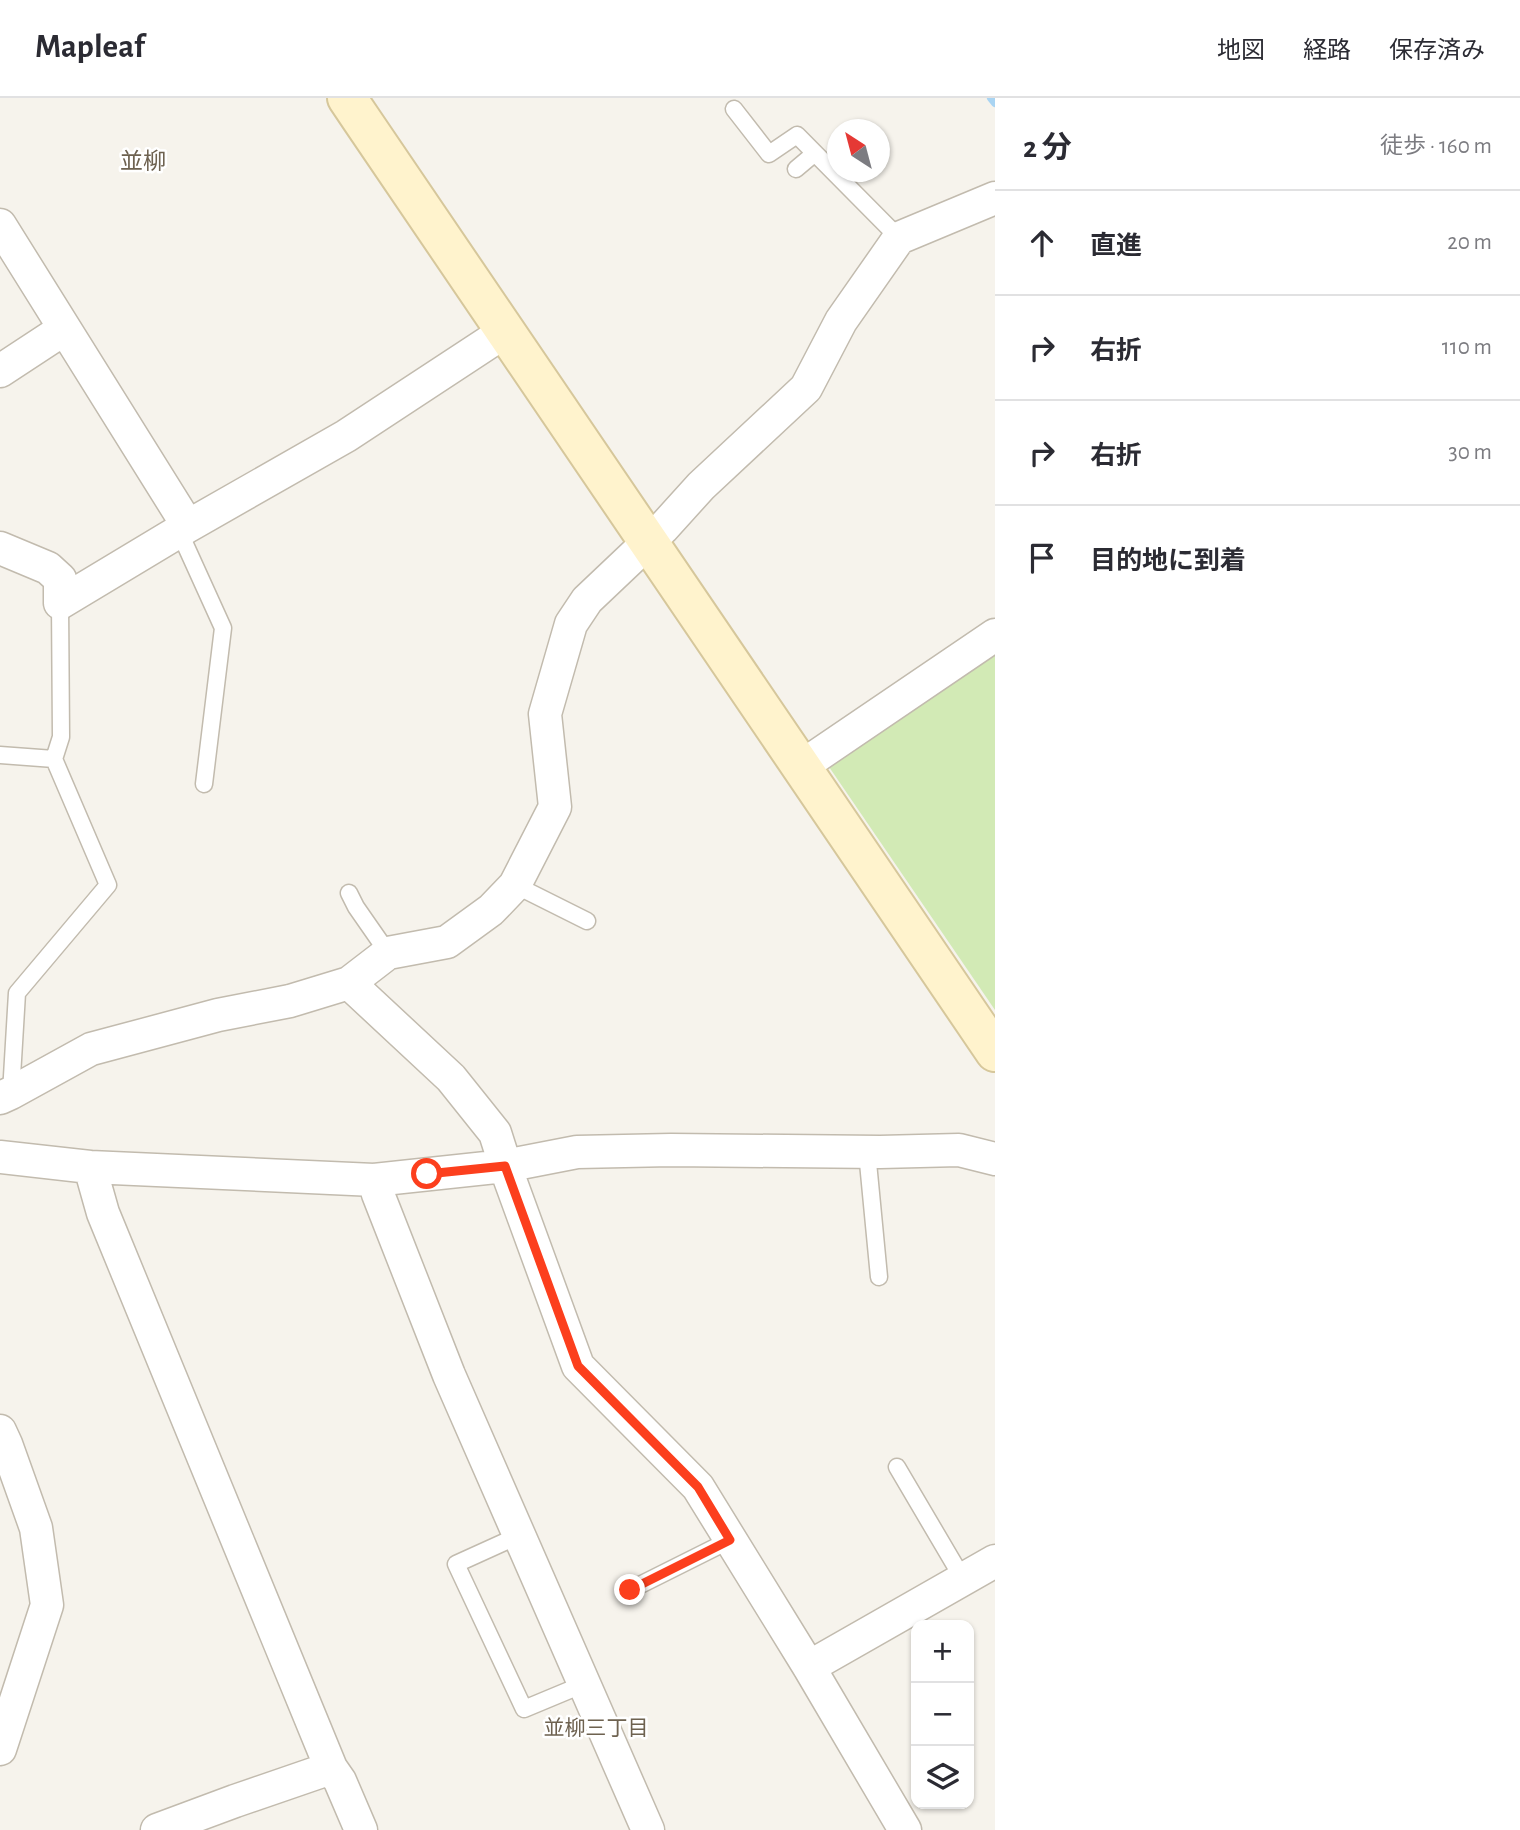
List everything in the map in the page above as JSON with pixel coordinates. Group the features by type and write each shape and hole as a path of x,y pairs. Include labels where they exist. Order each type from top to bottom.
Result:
{"street":[{"path":"347,98 995,1052"},
{"path":"6,1096 92,1049 349,983 388,953 447,942 491,910 515,885 555,807 545,714 571,624 587,600 663,528 701,486 806,388 841,321 899,238 995,198"},
{"path":"0,225 184,528"},
{"path":"0,371 64,329"},
{"path":"60,603 184,528 346,436 506,331"},
{"path":"0,548 48,568 60,579 60,603"},
{"path":"802,766 995,635"},
{"path":"349,983 451,1078 495,1133 578,1366 698,1487 905,1830"},
{"path":"0,1157 90,1167 374,1180 505,1166 577,1152 959,1150 995,1159"},
{"path":"90,1167 103,1213 331,1768 340,1781 361,1830"},
{"path":"374,1180 449,1375 648,1830"},
{"path":"0,1431 36,1528 47,1605 0,1749"},
{"path":"809,1667 995,1561"},
{"path":"157,1830 331,1768"}],"lane":[{"path":"734,109 769,154 797,135 899,238"},
{"path":"796,169 815,153"},
{"path":"184,528 223,628 204,784"},
{"path":"6,1096 17,993 108,885 54,759 61,737 60,603"},
{"path":"0,755 54,759"},
{"path":"515,885 587,921"},
{"path":"349,893 388,953"},
{"path":"867,1152 879,1277"},
{"path":"897,1466 963,1579"},
{"path":"520,1535 456,1564 523,1709 584,1684"},
{"path":"630,1590 730,1540"}],"green space":[{"path":"995,646 995,1010 825,761"}],"waterway":[{"path":"991,98 995,103"}],"district":[{"name":"並柳","path":"143,161"},
{"name":"並柳三丁目","path":"596,1728"}],"route":[{"path":"427,1174 505,1166 578,1366 698,1487 730,1540 630,1590"}]}
